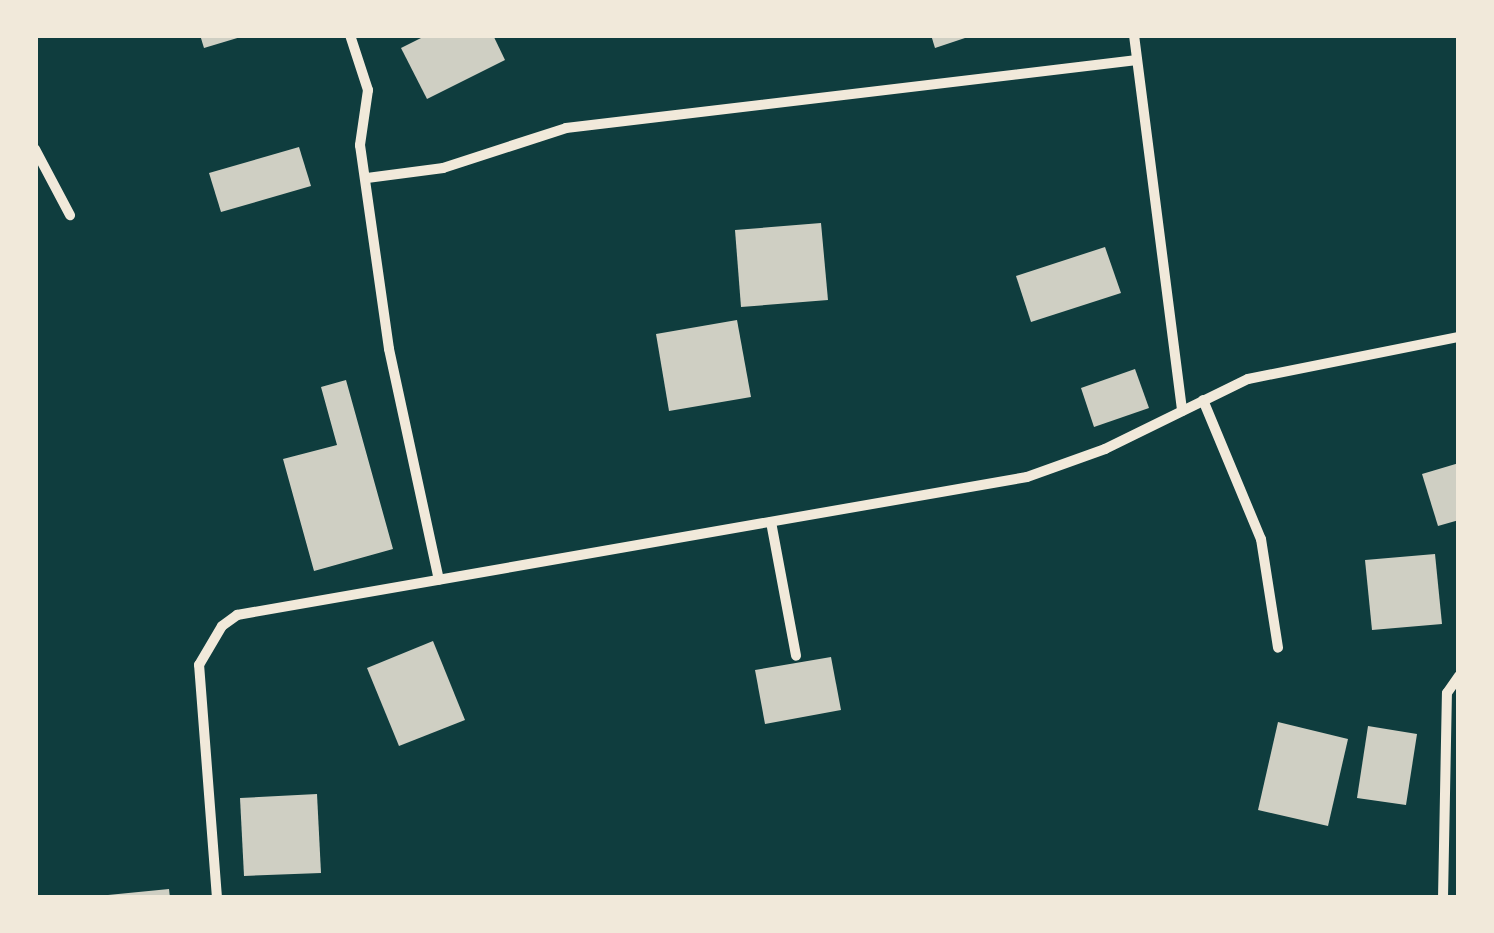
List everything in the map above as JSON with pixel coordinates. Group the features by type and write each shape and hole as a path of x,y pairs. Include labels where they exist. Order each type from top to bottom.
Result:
{"street":[{"path":"350,35 368,90 360,146 368,178 389,349 439,580"},
{"path":"1134,35 1182,410"},
{"path":"368,178 443,168 566,128 1137,60"},
{"path":"35,149 70,215"},
{"path":"218,898 199,665 222,626 236,615 1027,477 1105,450 1248,379 1459,337"},
{"path":"1202,400 1261,539 1278,648"},
{"path":"772,522 796,656"},
{"path":"1443,898 1447,693 1459,676"}],"building":[{"path":"200,35 244,35 244,36 204,48"},
{"path":"427,35 493,35 505,60 427,99 401,48"},
{"path":"931,35 971,35 971,36 935,48"},
{"path":"299,147 311,186 221,212 209,173"},
{"path":"821,223 828,300 741,307 735,230"},
{"path":"1105,247 1121,293 1031,322 1016,276"},
{"path":"737,320 751,397 669,411 656,334"},
{"path":"1135,369 1149,408 1094,427 1081,388"},
{"path":"346,380 393,549 314,571 283,459 337,445 321,387"},
{"path":"1459,463 1459,520 1438,526 1422,474"},
{"path":"1435,554 1442,624 1372,630 1365,560"},
{"path":"433,641 465,720 399,746 367,668"},
{"path":"831,657 841,710 765,724 755,670"},
{"path":"1278,722 1348,739 1328,826 1258,810"},
{"path":"1368,726 1417,734 1406,805 1357,798"},
{"path":"317,794 321,873 244,876 240,798"},
{"path":"169,889 170,898 108,898 108,895"}]}
